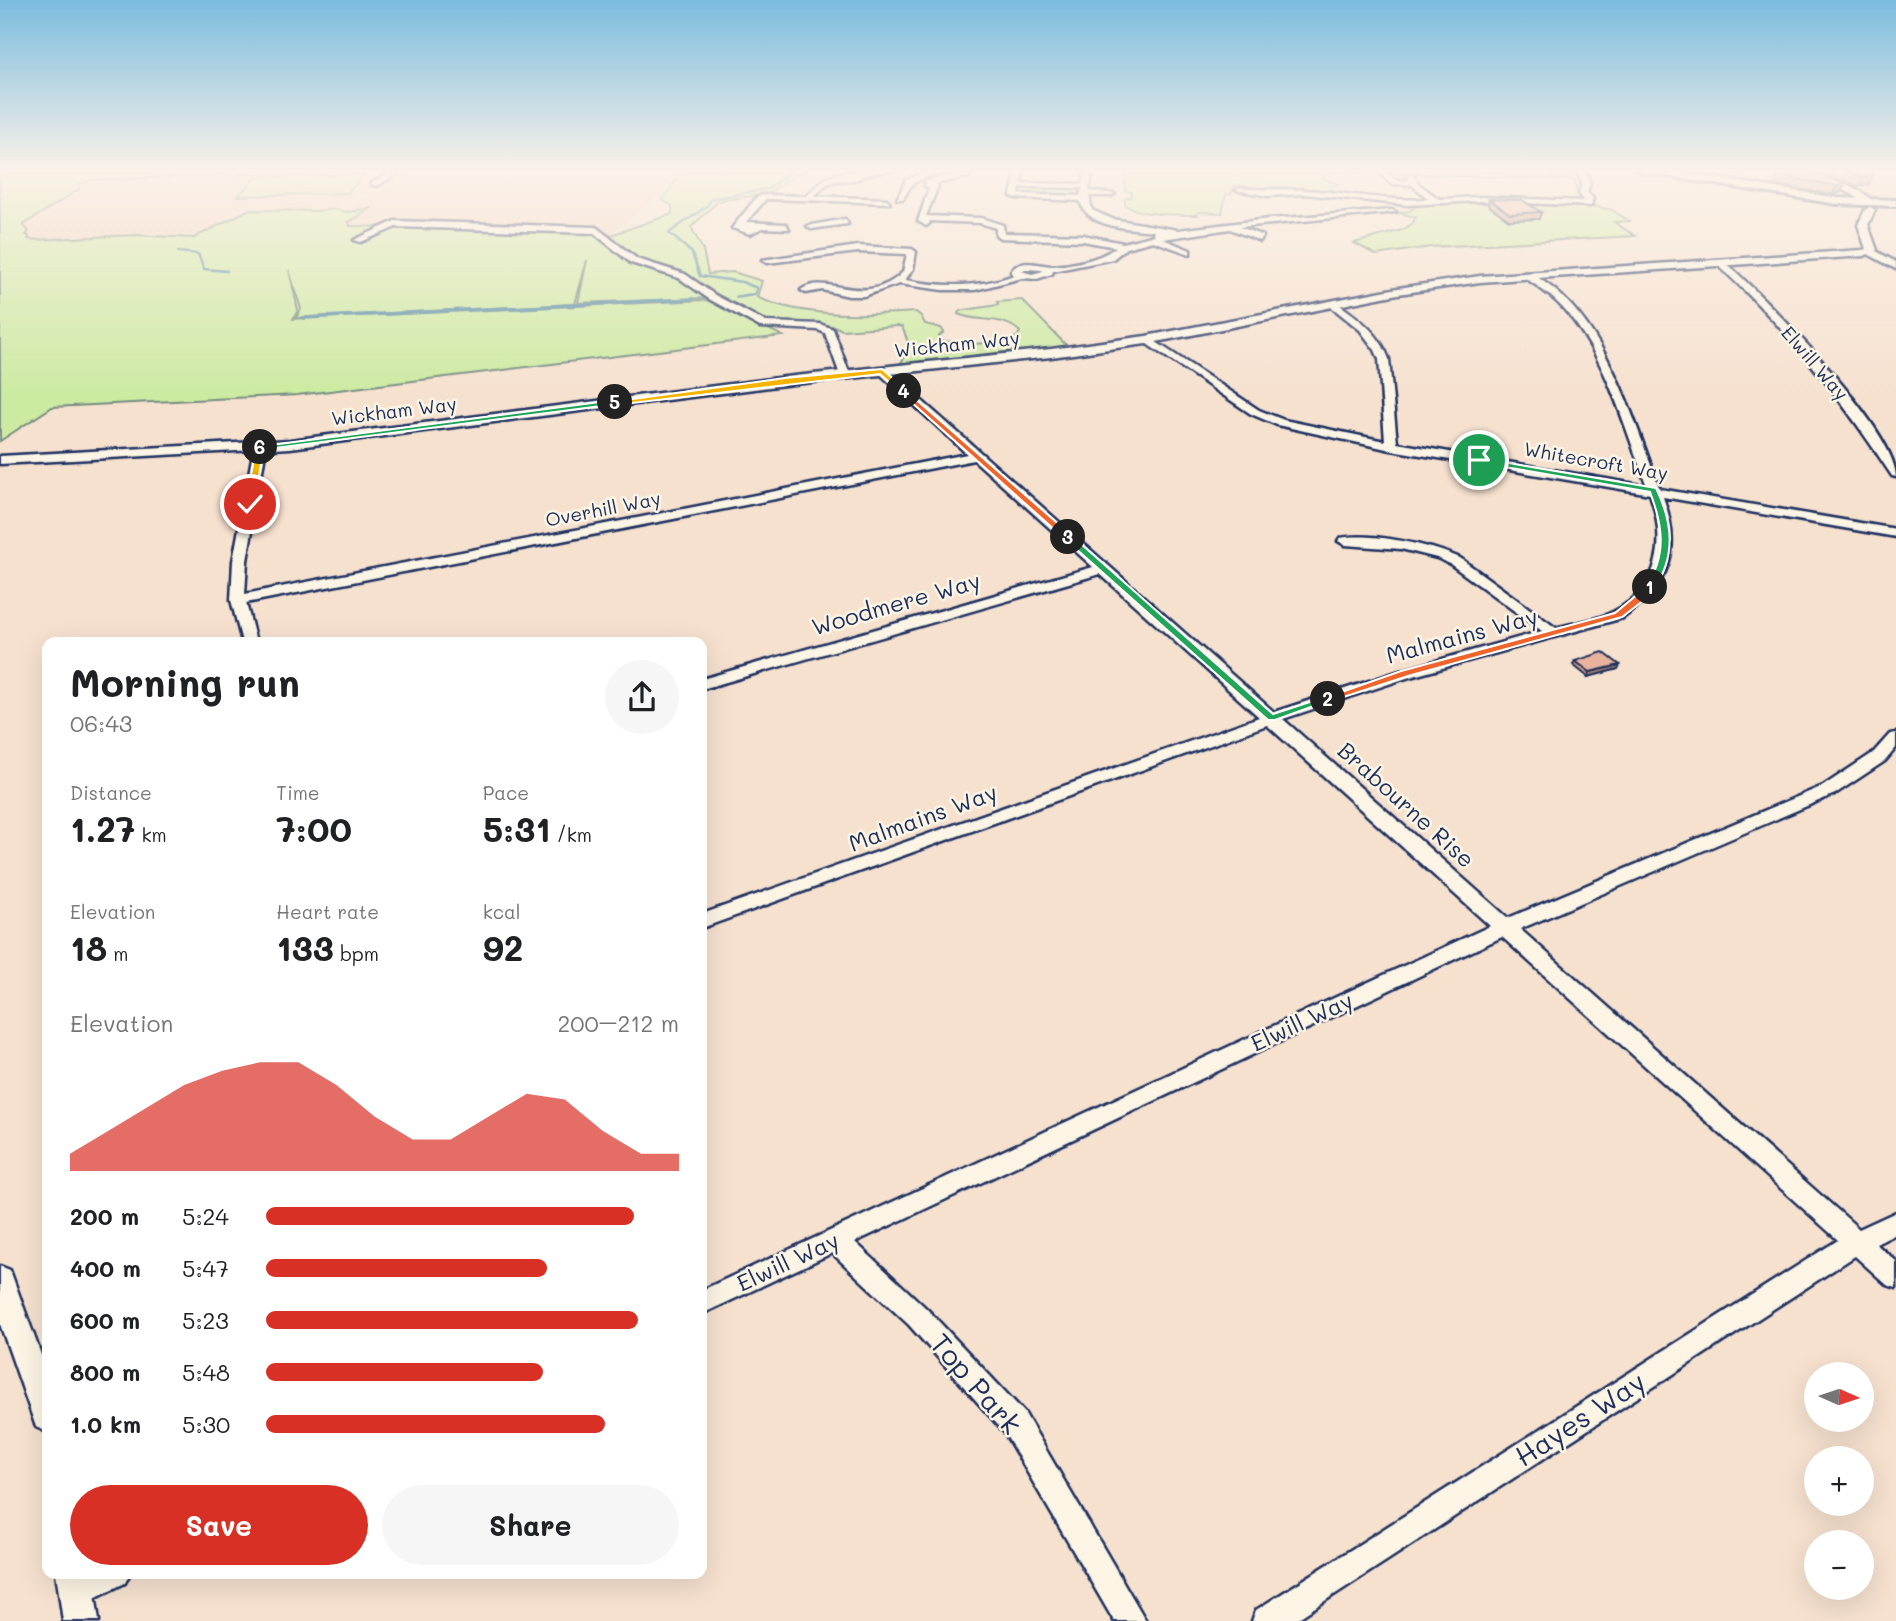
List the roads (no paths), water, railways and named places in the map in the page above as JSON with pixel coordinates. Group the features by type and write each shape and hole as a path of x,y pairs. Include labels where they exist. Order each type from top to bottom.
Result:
{"street":[{"path":"614,245 634,261 682,276 712,297 764,325 820,327 829,331 845,375"},
{"path":"1116,245 1123,246"},
{"path":"1110,257 1127,245"},
{"path":"1175,245 1187,252"},
{"path":"1869,245 1871,252 1896,266"},
{"path":"767,260 806,251 926,251"},
{"path":"812,286 862,293 897,281 908,271 911,251"},
{"name":"Wickham Way","path":"0,460 260,447 1146,340 1436,285 1527,275 1871,252"},
{"path":"897,281 950,287 1006,281 1016,270 1032,266 1049,269 1110,257 1123,261"},
{"name":"Elwill Way","path":"1721,263 1757,295 1853,406 1896,473"},
{"name":"Malmains Way","path":"707,919 1271,718 1405,674 1618,615 1645,595 1661,572 1667,544 1665,520 1654,490 1601,360 1573,313 1562,301 1527,275"},
{"path":"1333,304 1364,328 1381,347 1391,446"},
{"name":"Whitecroft Way","path":"1146,340 1268,418 1281,423 1391,446 1896,533"},
{"name":"Brabourne Rise","path":"882,371 1896,1277"},
{"path":"248,637 238,600 240,561 260,447"},
{"name":"Overhill Way","path":"238,600 975,456"},
{"path":"1345,541 1424,548 1440,554 1455,561 1555,634"},
{"name":"Woodmere Way","path":"707,683 1104,568"},
{"name":"Elwill Way","path":"707,1300 1505,927 1829,790 1878,757 1896,738"},
{"name":"Hayes Way","path":"1267,1621 1857,1241 1896,1223"},
{"name":"Top Park","path":"836,1241 918,1317 1014,1422 1131,1621"},
{"path":"0,1280 42,1402"},
{"path":"78,1595 106,1579"}],"waterway":[{"path":"682,245 692,253 700,276 742,282 757,288 755,294 750,295"},
{"path":"178,252 198,254 204,269 227,271"},
{"path":"737,297 750,295"},
{"path":"740,297 750,295"},
{"path":"303,318 693,299"}]}
